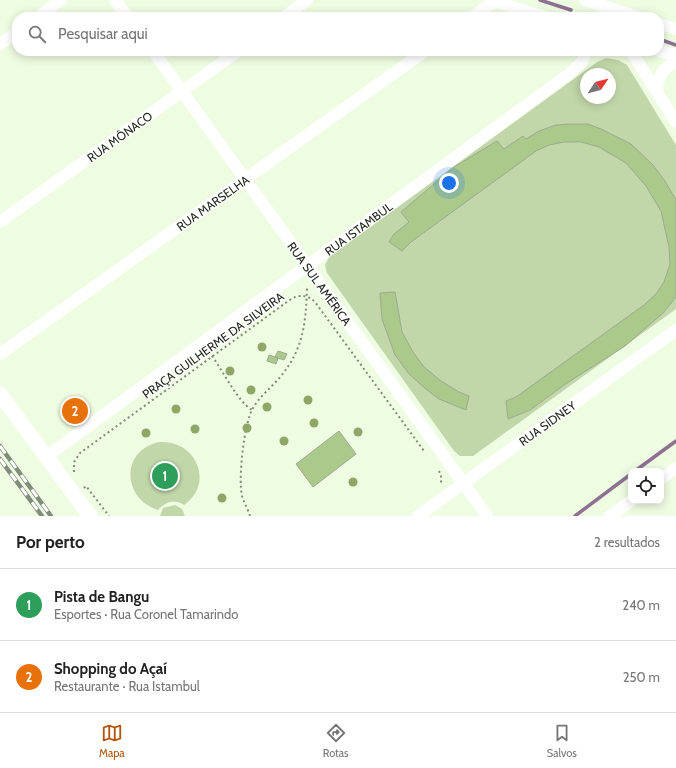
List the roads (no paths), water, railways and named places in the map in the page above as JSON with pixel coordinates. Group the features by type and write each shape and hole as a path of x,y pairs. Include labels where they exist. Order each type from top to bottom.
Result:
{"main road":[{"path":"0,394 90,516"}],"street":[{"path":"45,12 61,0"},
{"path":"115,0 124,12"},
{"path":"291,12 307,0"},
{"path":"585,0 601,3 625,12"},
{"path":"479,12 493,1 528,12"},
{"path":"601,3 607,12"},
{"path":"664,25 676,29"},
{"path":"0,44 12,36"},
{"path":"664,52 676,55"},
{"name":"RUA SUL AMÉRICA","path":"157,56 487,516"},
{"name":"RUA MÔNACO","path":"0,222 184,92 231,56"},
{"name":"RUA MARSELHA","path":"0,354 417,56"},
{"name":"RUA ISTAMBUL","path":"46,457 573,71 582,62 584,56"},
{"path":"634,56 676,122"},
{"path":"657,92 661,73 676,62"},
{"name":"RUA SIDNEY","path":"418,516 676,330"},
{"path":"664,477 676,468"},
{"path":"610,516 628,503"}],"waterway":[{"path":"540,0 571,10"},
{"path":"664,41 676,45"},
{"path":"639,468 676,441"},
{"path":"575,516 628,476"}],"railway":[{"path":"0,446 51,516"},
{"path":"0,459 42,516"}],"place":[{"name":"Shopping do Açaí","path":"75,411"},
{"name":"Pista de Bangu","path":"165,476"}]}
